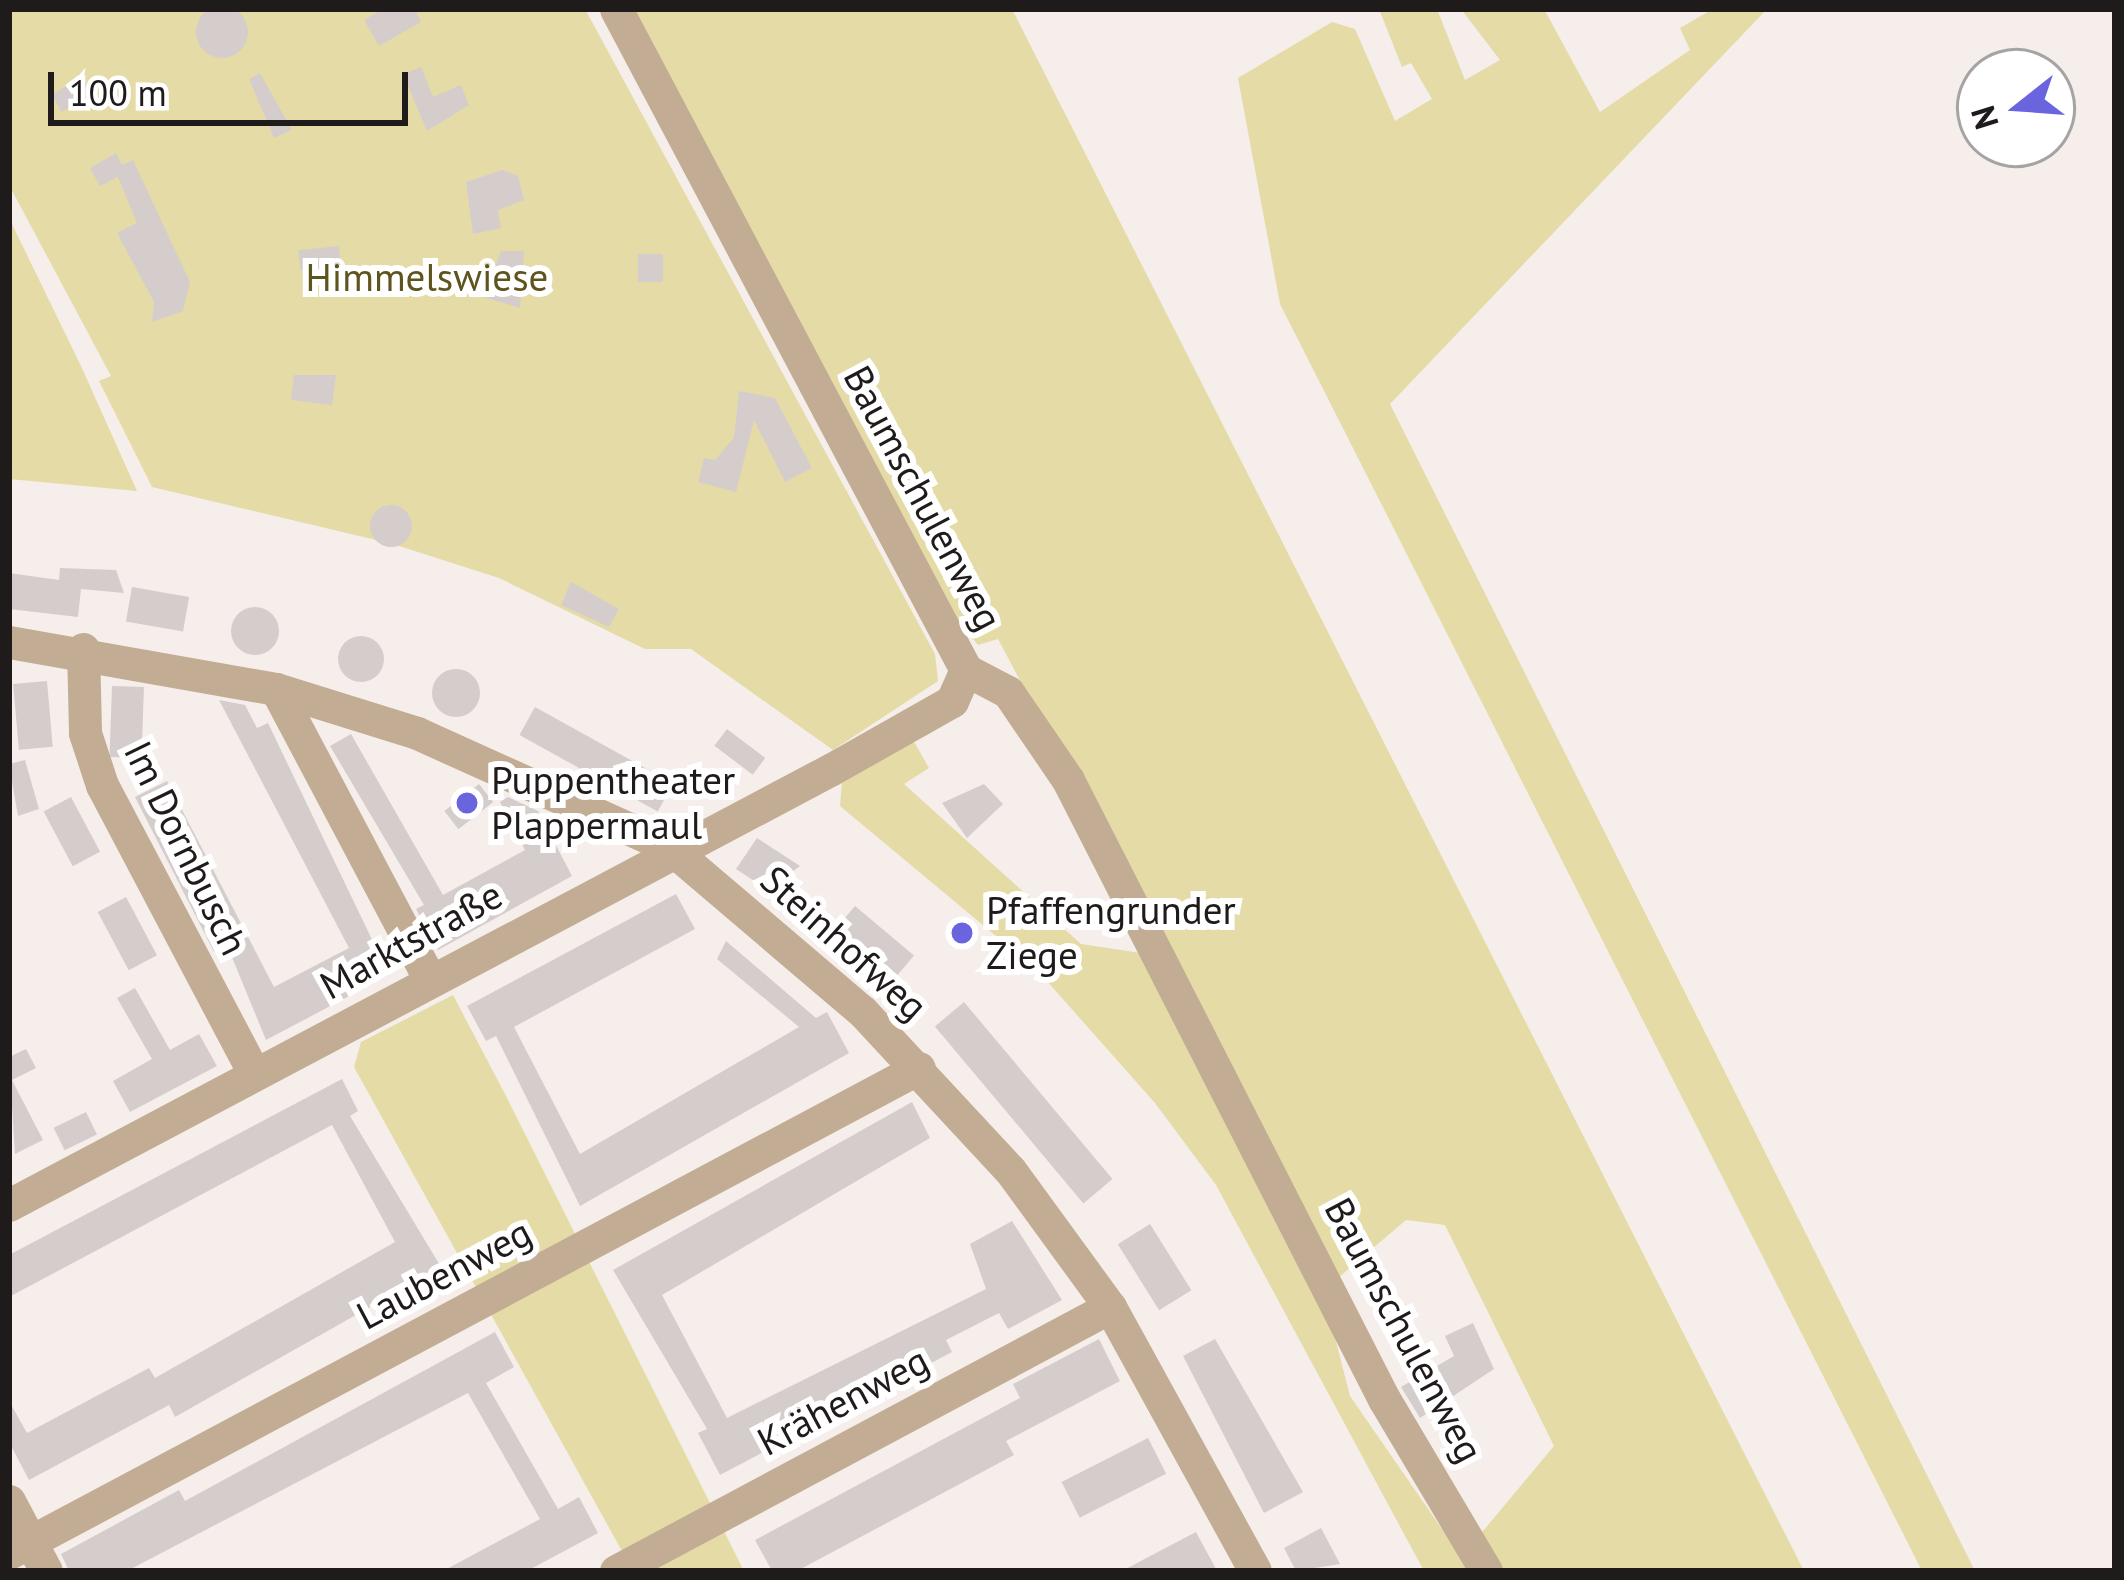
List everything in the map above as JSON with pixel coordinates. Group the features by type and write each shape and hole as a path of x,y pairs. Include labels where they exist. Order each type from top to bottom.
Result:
{"street":[{"name":"Baumschulenweg","path":"616,9 966,670 1013,697 1068,780 1384,1399 1486,1571"},
{"name":"Steinhofweg","path":"9,642 83,649 276,689 417,733 669,847 919,1069 1110,1307 1255,1571"},
{"name":"Im Dornbusch","path":"83,649 85,733 102,784 254,1073"},
{"name":"Marktstraße","path":"11,1200 669,847 939,708 966,670"},
{"path":"276,689 429,978"},
{"name":"Laubenweg","path":"29,1555 919,1069"},
{"name":"Krähenweg","path":"616,1571 1110,1307"},
{"path":"9,1501 29,1555"}],"green space":[{"name":"Himmelswiese","path":"9,9 585,9 935,654 938,681 833,750 691,649 645,649 499,578 393,544 152,487 99,381 111,376 9,185"},
{"path":"627,9 1012,9 1804,1571 1497,1571 1478,1537 1554,1446 1445,1225 1406,1220 1339,1277 998,639 978,645 956,619"},
{"path":"1379,9 1437,9 1465,80 1500,60 1461,9 1544,9 1600,112 1690,50 1680,28 1713,9 1767,9 1390,404 1975,1571 1922,1571 1280,304 1238,78 1332,22 1355,29 1395,121 1432,99 1411,63 1402,67"},
{"path":"9,218 81,366 137,491 9,479"},
{"path":"913,740 929,768 904,784 1081,944 1141,953 1330,1318 1350,1396 1471,1571 1424,1571 1216,1185 1155,1103 1038,971 840,806 842,781"},
{"path":"453,995 744,1571 633,1571 354,1067 361,1042"}],"building":[{"path":"222,6 241,13 248,32 241,51 222,58 203,51 196,32 203,13"},
{"path":"383,9 415,9 421,22 379,46 364,20"},
{"path":"421,67 433,97 461,85 469,105 427,131 403,74"},
{"path":"260,73 292,130 274,138 249,79"},
{"path":"82,77 92,94 62,112 52,94"},
{"path":"116,153 122,165 133,160 190,282 183,311 152,322 154,302 117,233 137,223 118,177 100,186 90,168"},
{"path":"502,170 518,176 524,200 498,210 501,228 473,234 466,182"},
{"path":"339,246 341,266 300,270 298,250"},
{"path":"501,251 524,251 520,308 484,297"},
{"path":"638,254 663,254 663,282 638,282"},
{"path":"294,375 336,375 332,405 291,400"},
{"path":"739,391 775,398 812,468 785,482 754,420 736,492 698,482 704,458 715,460 734,437"},
{"path":"391,505 406,511 412,526 406,541 391,547 376,541 370,526 376,511"},
{"path":"60,568 116,570 124,593 81,589 78,617 9,609 9,573 59,580"},
{"path":"571,582 619,609 609,627 561,605"},
{"path":"132,587 189,597 183,632 126,621"},
{"path":"255,607 272,614 279,631 272,648 255,655 238,648 231,631 238,614"},
{"path":"361,636 378,642 384,659 378,676 361,682 344,676 338,659 344,642"},
{"path":"456,669 473,676 480,693 473,710 456,717 439,710 432,693 439,676"},
{"path":"47,681 53,747 19,750 13,684"},
{"path":"112,686 144,687 142,758 110,757"},
{"path":"219,700 245,705 257,728 268,723 389,975 266,1040 227,945 214,952 135,797 167,781 274,987 349,948"},
{"path":"535,707 673,784 658,812 519,735"},
{"path":"727,729 765,758 753,775 714,746"},
{"path":"351,734 443,895 525,850 500,802 508,797 538,811 572,876 438,950 416,909 424,905 330,746"},
{"path":"25,760 39,809 18,816 9,764"},
{"name":"Puppentheater Plappermaul","path":"479,784 493,802 458,829 444,811"},
{"path":"984,784 1003,804 967,838 942,803"},
{"path":"71,797 100,852 73,866 44,812"},
{"path":"757,838 800,866 768,890 736,869"},
{"path":"676,894 695,929 514,1027 580,1154 799,1027 717,959 726,941 816,1018 827,1012 849,1053 580,1206 496,1036 486,1041 467,1006"},
{"path":"126,897 157,955 129,970 98,912"},
{"path":"855,906 914,955 890,984 831,934"},
{"path":"135,988 170,1050 199,1034 217,1066 130,1112 113,1081 152,1059 117,998"},
{"path":"964,1002 1112,1179 1083,1203 935,1026"},
{"path":"26,1049 36,1068 12,1080 43,1140 15,1154 9,1057"},
{"path":"342,1079 358,1111 350,1116 441,1267 175,1417 169,1405 29,1480 9,1442 9,1401 27,1433 149,1368 155,1378 395,1242 332,1125 9,1297 9,1255"},
{"path":"912,1102 930,1138 662,1295 727,1418 986,1289 970,1244 1012,1221 1062,1300 1008,1329 999,1313 946,1340 952,1352 720,1475 698,1433 707,1429 613,1270"},
{"path":"86,1112 97,1134 65,1150 54,1128"},
{"path":"1150,1224 1191,1290 1159,1310 1118,1244"},
{"path":"1473,1323 1494,1369 1420,1418 1401,1387 1454,1356 1445,1336"},
{"path":"495,1332 514,1367 486,1383 558,1509 579,1497 598,1533 527,1571 443,1571 540,1519 468,1393 127,1571 69,1571 61,1554 179,1490 185,1501"},
{"path":"1099,1339 1120,1381 1006,1441 1014,1455 797,1571 772,1571 755,1540 1020,1398 1013,1384"},
{"path":"1215,1339 1303,1492 1264,1513 1183,1356"},
{"path":"1148,1438 1166,1474 1080,1518 1062,1482"},
{"path":"1321,1528 1340,1564 1296,1571 1284,1548"},
{"path":"1196,1532 1217,1571 1122,1571 1154,1554"}],"place":[{"name":"Puppentheater Plappermaul","path":"467,803"},
{"name":"Pfaffengrunder Ziege","path":"962,933"}]}
